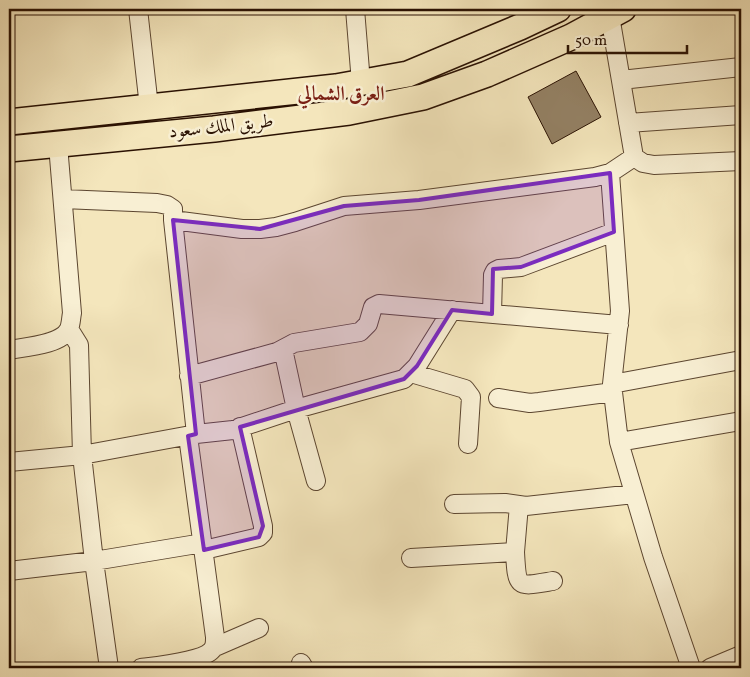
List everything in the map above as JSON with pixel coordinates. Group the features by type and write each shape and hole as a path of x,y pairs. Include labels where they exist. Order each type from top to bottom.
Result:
{"highway":[{"name":"طريق الملك سعود","path":"9,122 336,88 408,74 558,9"},
{"name":"طريق الملك سعود","path":"9,150 214,129 349,112 423,97 495,71 571,37 617,12"}],"street":[{"path":"138,9 148,107"},
{"path":"355,9 361,83"},
{"path":"617,12 620,80 634,157 643,163 654,165 741,161"},
{"path":"620,80 741,67"},
{"path":"628,123 741,115"},
{"path":"9,350 43,344 62,338 69,329 72,313 58,144"},
{"path":"173,220 242,229 276,227 344,206 419,200 595,177 610,173 634,157"},
{"path":"610,173 620,311 612,388 619,442 653,557 692,668"},
{"path":"63,198 167,205 173,209 189,376 192,435 203,547 216,637 215,647"},
{"path":"492,314 493,275 495,271 521,267 614,232"},
{"path":"189,376 283,350 294,343 360,332 368,324 373,307 380,304 619,326"},
{"path":"9,462 82,455 240,427 296,409 404,379 417,366 452,310"},
{"path":"69,329 77,339 80,353 82,455 109,668"},
{"path":"283,350 296,409 316,481"},
{"path":"498,398 539,402 741,360"},
{"path":"411,373 465,389 468,392 471,397 468,444"},
{"path":"619,442 741,421"},
{"path":"9,571 203,547 259,536 263,533 263,526 240,427"},
{"path":"454,504 505,503 526,506 634,494"},
{"path":"520,505 515,552 517,578 520,583 526,586 553,581"},
{"path":"411,558 515,552"},
{"path":"140,668 190,659 209,653 215,647 259,628"},
{"path":"710,668 741,655"}],"highlighted area":[{"path":"610,173 614,232 521,267 493,269 492,314 452,310 417,366 404,379 240,427 263,526 259,537 204,550 188,436 196,434 173,220 260,229 344,206 419,200"}],"building":[{"path":"576,71 601,117 552,144 528,97"}],"district":[{"name":"العرق الشمالي","path":"341,95"}]}
